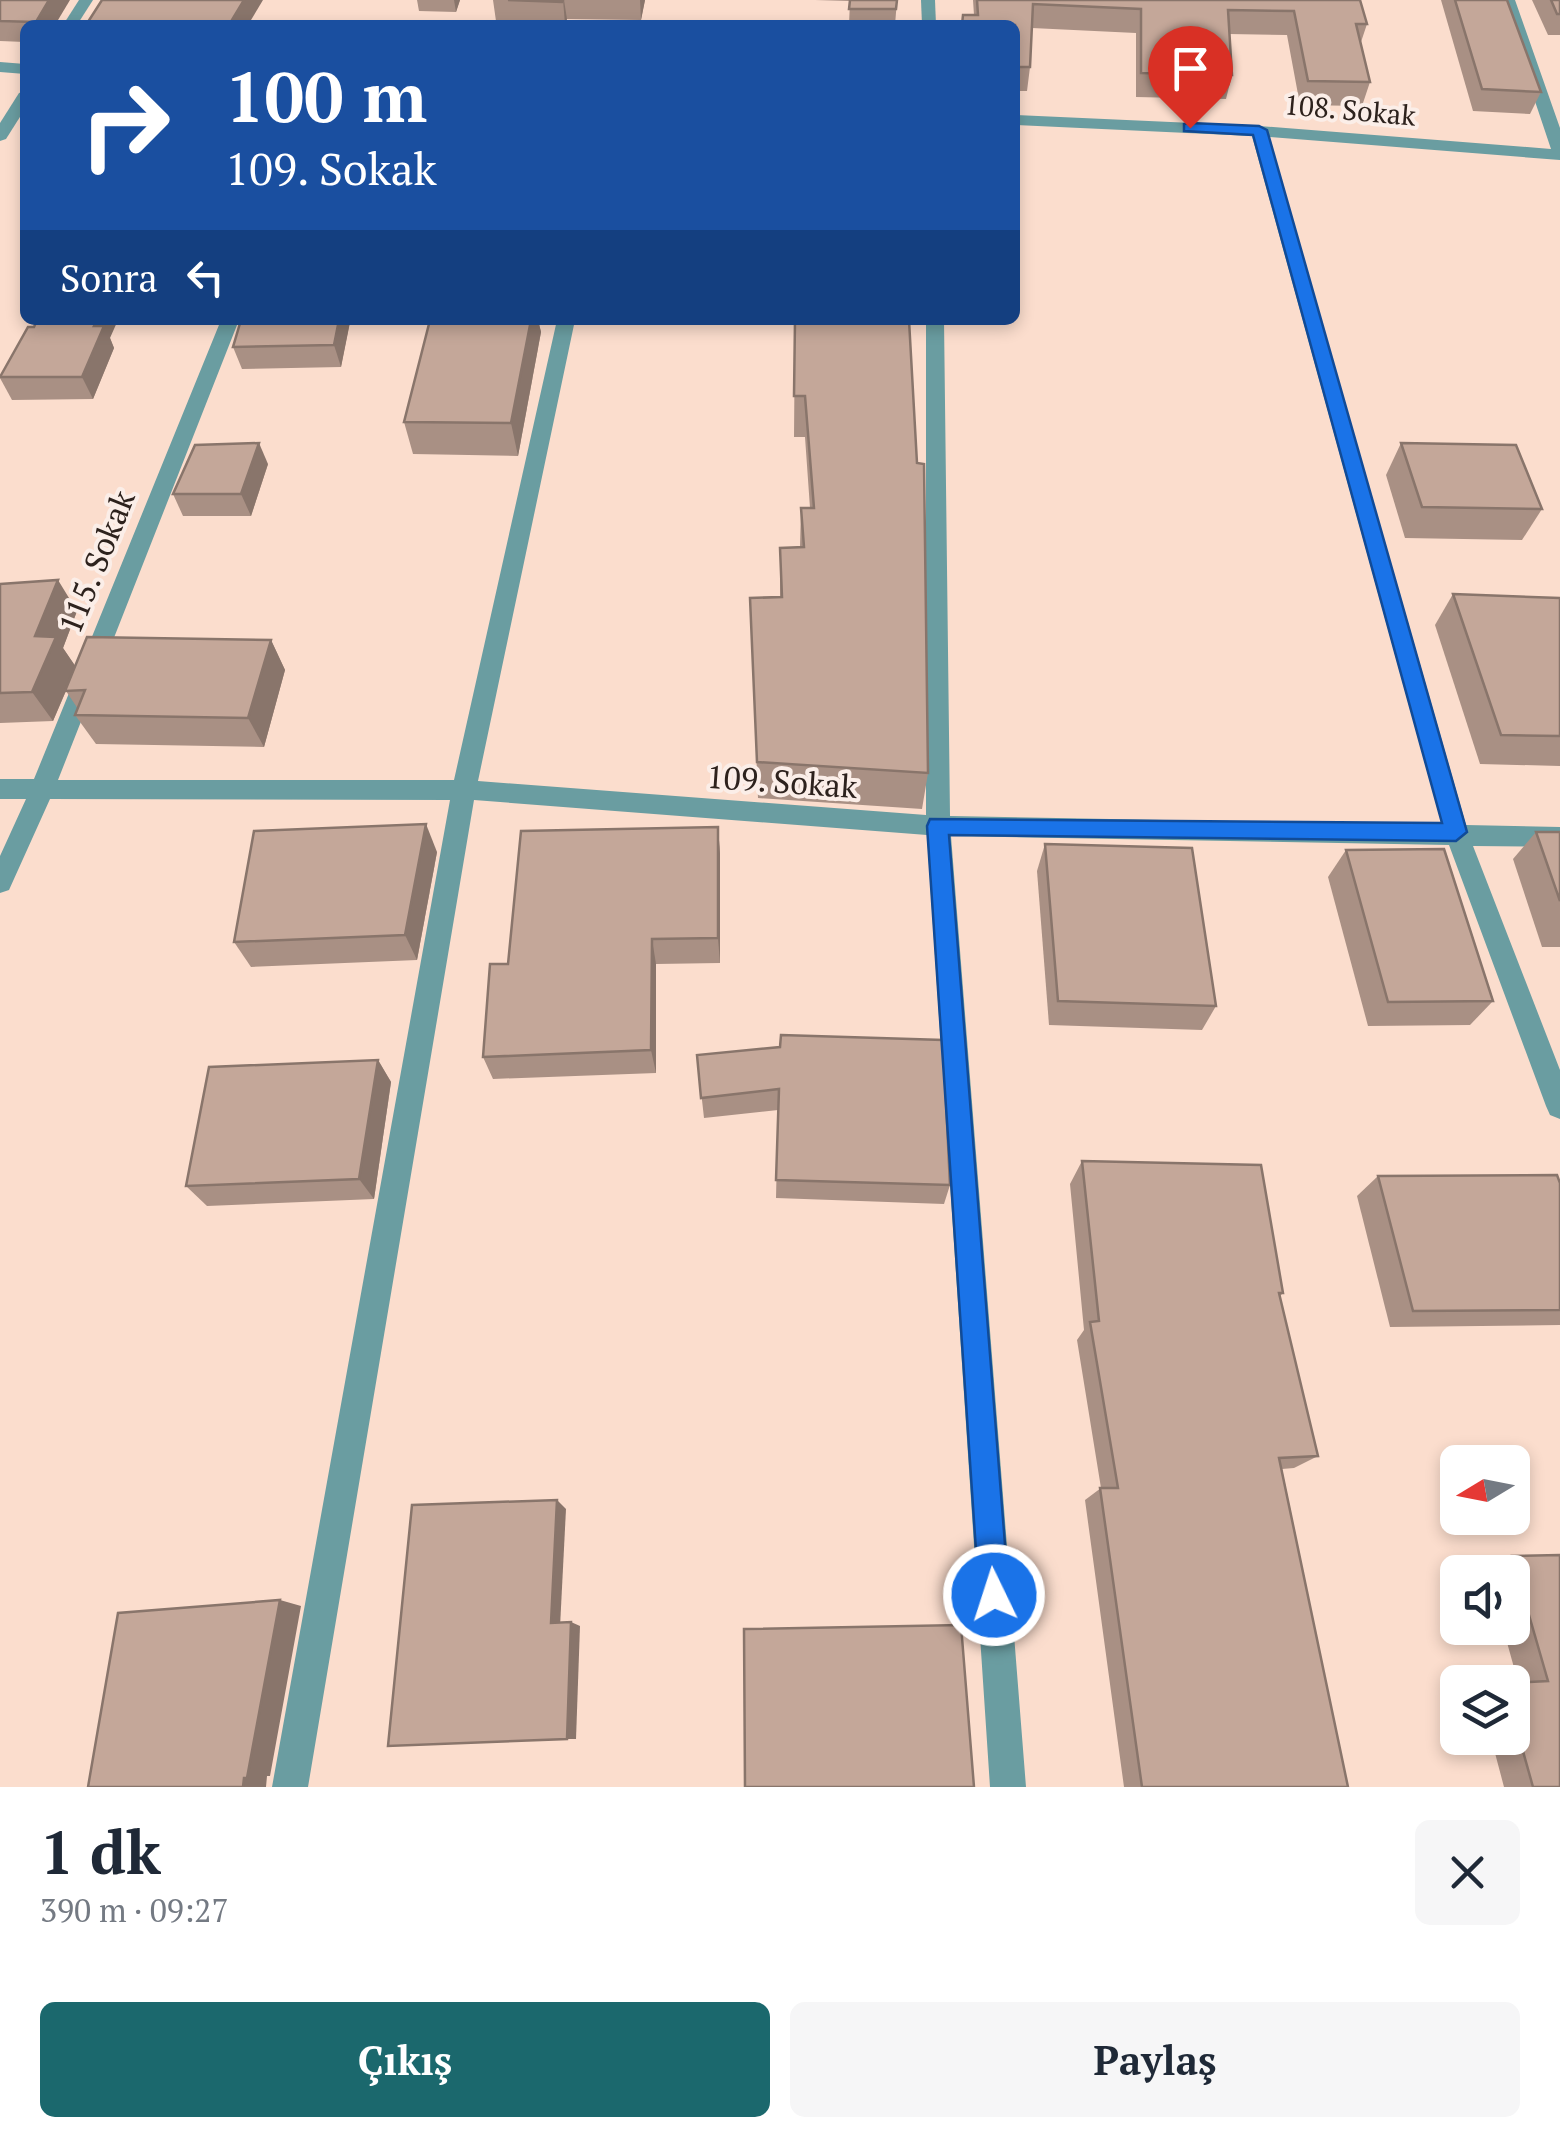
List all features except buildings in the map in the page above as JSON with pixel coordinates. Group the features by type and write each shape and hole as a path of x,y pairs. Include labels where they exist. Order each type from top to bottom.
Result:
{"street":[{"path":"1508,0 1560,154"},
{"path":"0,136 20,104"},
{"name":"108. Sokak","path":"1020,120 1259,130 1560,154"},
{"path":"1259,130 1456,832 1560,1106"},
{"name":"115. Sokak","path":"0,883 42,789 228,325"},
{"path":"290,1787 464,790 565,325"},
{"path":"935,325 938,826 1008,1787"},
{"name":"109. Sokak","path":"0,789 464,790 938,826 1560,836"}],"route":[{"path":"994,1595 938,826 1456,832 1259,130 1190,128"}]}
